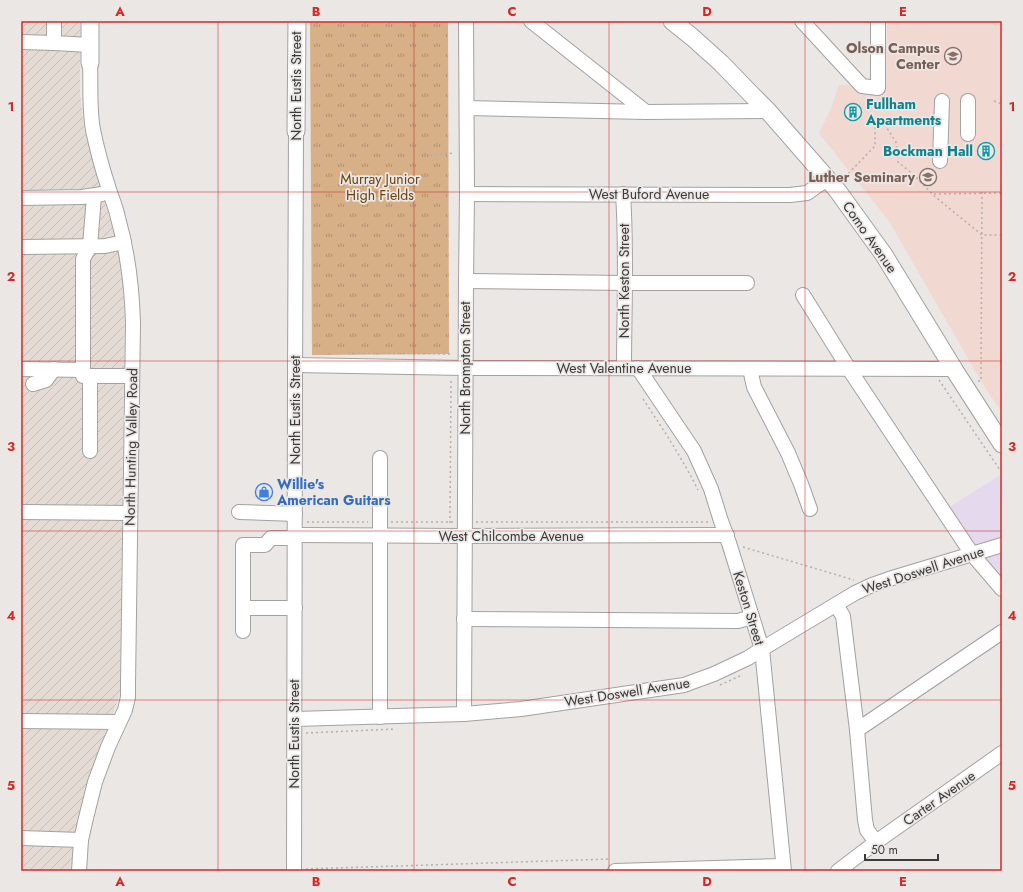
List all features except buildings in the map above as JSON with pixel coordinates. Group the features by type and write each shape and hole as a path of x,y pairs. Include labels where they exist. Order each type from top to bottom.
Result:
{"main road":[{"name":"North Hunting Valley Road","path":"90,21 90,63"},
{"name":"North Eustis Street","path":"296,131 297,21"},
{"name":"Como Avenue","path":"672,21 692,36 721,63 768,111 837,190 884,255 953,369 1002,444"}],"street":[{"path":"54,21 54,43"},
{"name":"North Brompton Street","path":"464,714 467,194 466,21"},
{"path":"531,21 646,112"},
{"path":"802,21 862,86 878,88 878,21"},
{"path":"21,42 90,45"},
{"name":"North Hunting Valley Road","path":"80,871 81,840 96,782 128,697 132,376 132,298 130,272 118,216 100,160 93,128 90,63"},
{"path":"940,161 942,101"},
{"path":"968,101 968,134"},
{"path":"467,108 646,112 768,111"},
{"name":"North Eustis Street","path":"296,131 294,719 298,870"},
{"name":"West Buford Avenue","path":"467,194 790,194 807,193 827,179"},
{"path":"21,198 94,196 110,193"},
{"name":"North Keston Street","path":"623,194 624,368"},
{"path":"90,451 83,259 90,246 94,196"},
{"path":"21,247 106,246 124,242"},
{"path":"466,281 747,283"},
{"path":"803,295 972,554 1002,590"},
{"name":"West Valentine Avenue","path":"295,365 465,368 953,369"},
{"name":"Keston Street","path":"638,368 694,451 711,489 762,648 783,868"},
{"path":"21,369 54,369 132,376"},
{"path":"33,384 46,380 54,369"},
{"path":"750,369 754,387 788,453 810,509"},
{"path":"380,458 380,717"},
{"path":"21,512 130,513"},
{"path":"239,512 294,514"},
{"name":"West Chilcombe Avenue","path":"243,608 243,544 265,544 271,538 379,536 727,535"},
{"name":"West Doswell Avenue","path":"294,719 464,714 521,709 684,685 714,674 748,658 762,648 836,604 872,585 1002,545"},
{"path":"836,604 843,616 857,730 865,820 867,830 876,842"},
{"path":"243,631 243,608 294,608"},
{"path":"464,619 738,621 752,617"},
{"path":"857,730 1002,632"},
{"path":"21,721 118,722"},
{"name":"Carter Avenue","path":"838,871 876,842 1002,754"},
{"path":"21,838 81,840"},
{"path":"613,865 783,868"}],"path":[{"path":"994,101 1002,104"},
{"path":"845,177 875,146 875,117 881,120 896,142 898,162 982,235 1002,235"},
{"path":"430,155 467,153"},
{"path":"981,381 982,190"},
{"path":"933,194 1002,193"},
{"path":"345,353 451,354 451,357"},
{"path":"450,524 451,378"},
{"path":"939,380 1002,473"},
{"path":"642,397 689,471 698,491"},
{"path":"474,522 713,522"},
{"path":"708,522 710,526"},
{"path":"788,561 872,585"},
{"path":"298,870 613,865"}],"shaded area":[{"path":"21,21 80,21 80,94 84,128 120,253 125,293 120,693 78,817 73,848 72,871 21,871"},
{"name":"Luther Seminary","path":"887,21 1002,21 1002,413 981,381 889,221 819,133 830,111 839,85 886,84"},
{"path":"1002,474 1002,583 946,509"}],"green space":[{"name":"Murray Junior High Fields","path":"310,21 448,21 449,354 312,355"}],"place":[{"name":"Olson Campus Center","path":"953,56"},
{"name":"Fullham Apartments","path":"853,112"},
{"name":"Bockman Hall","path":"986,151"},
{"name":"Luther Seminary","path":"928,177"},
{"name":"Willie's American Guitars","path":"264,492"}]}
